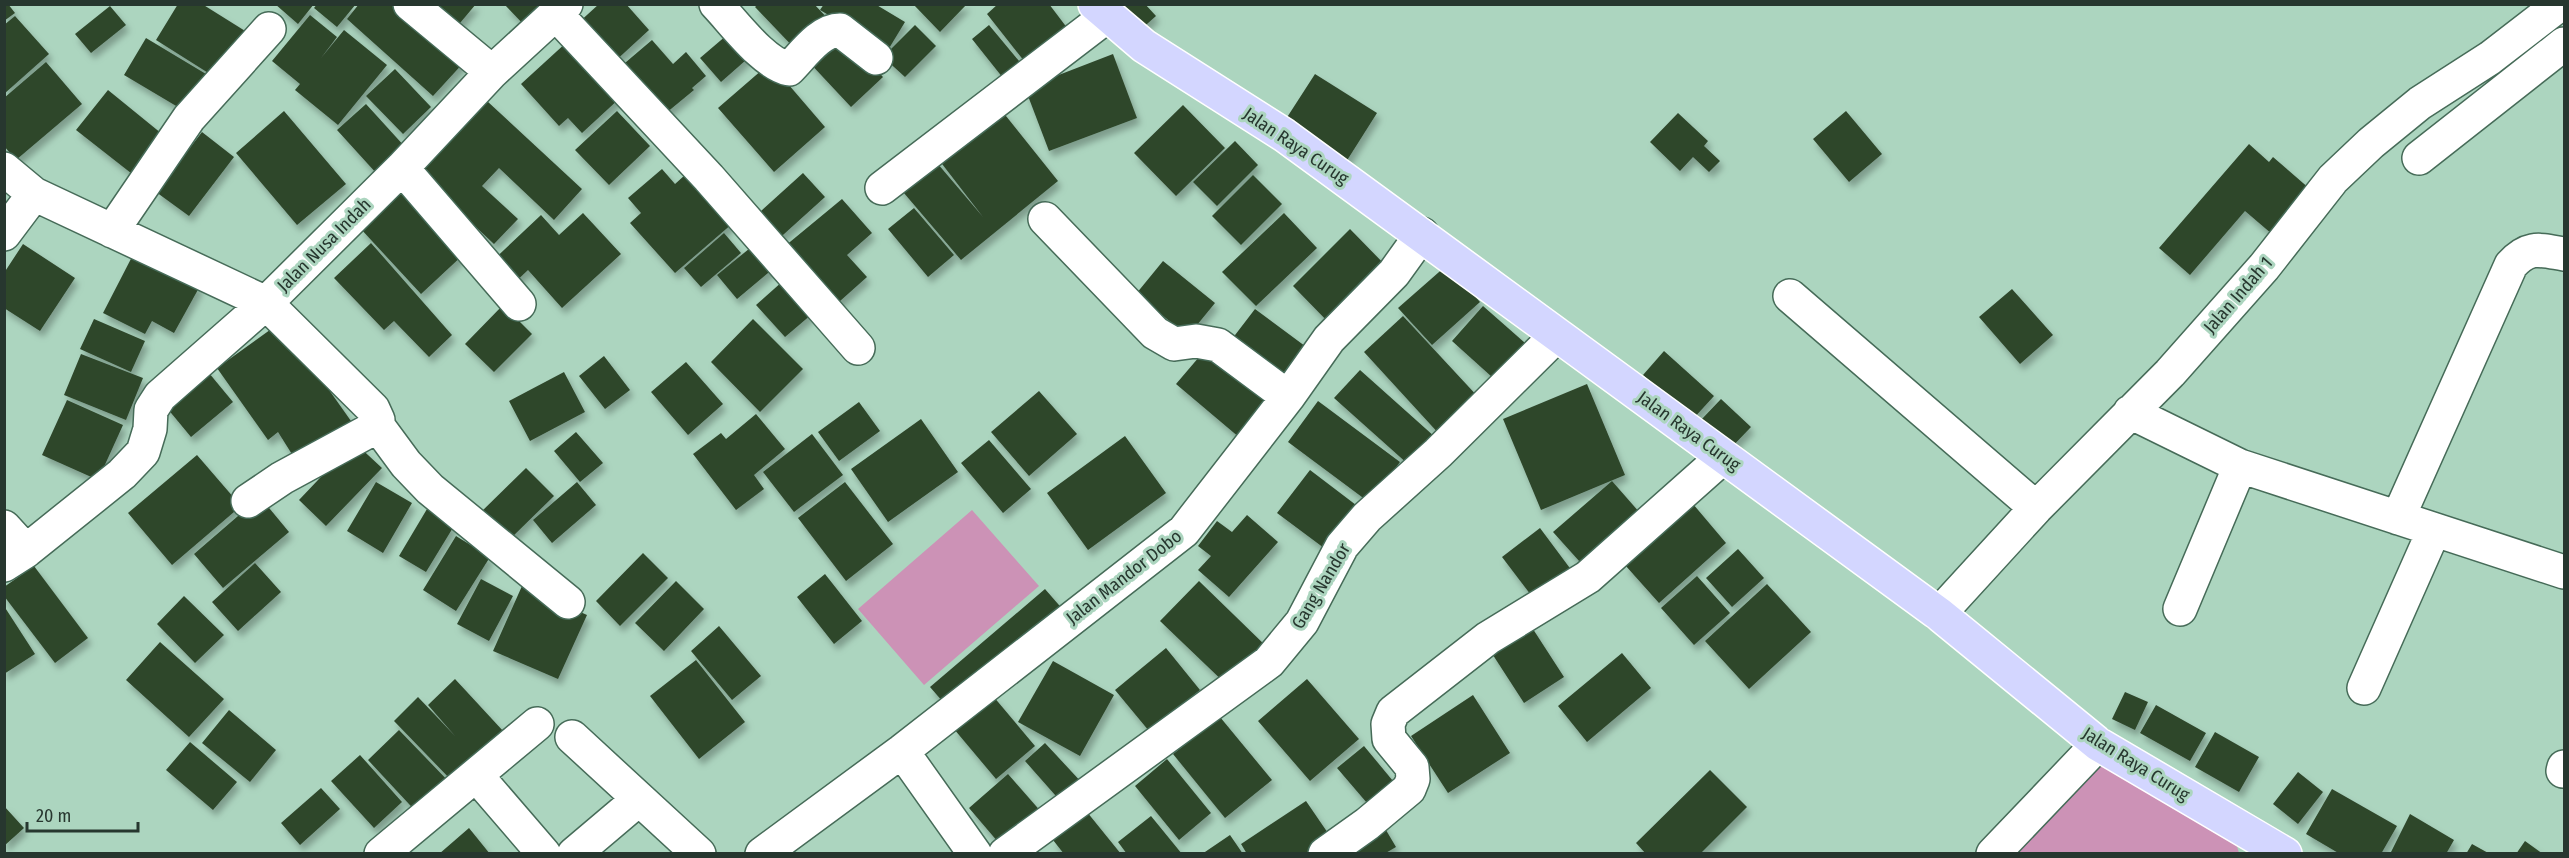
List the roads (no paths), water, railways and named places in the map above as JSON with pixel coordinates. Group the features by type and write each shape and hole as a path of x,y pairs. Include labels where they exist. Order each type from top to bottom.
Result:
{"main road":[{"name":"Jalan Raya Curug","path":"1101,10 1144,46 1284,135 1422,234 1939,614 2098,744 2266,850"}],"street":[{"path":"410,4 492,72"},
{"path":"716,4 768,59 780,67 789,69 824,34 832,30 840,30 876,58"},
{"path":"561,9 858,348"},
{"name":"Jalan Nusa Indah","path":"4,169 34,194 266,303 402,168 492,72 561,9"},
{"path":"882,188 1101,10"},
{"name":"Jalan Indah 1","path":"1939,614 2036,508 2169,373 2264,267 2333,179 2371,143 2420,103 2490,58 2543,10"},
{"path":"112,231 189,118 269,29"},
{"path":"2419,158 2565,44"},
{"path":"402,168 519,304"},
{"path":"4,234 34,194"},
{"path":"1045,219 1155,333 1174,344 1196,341 1218,345 1288,397"},
{"name":"Jalan Mandor Dobo","path":"762,854 902,751 1184,531 1288,397 1329,339 1394,273 1422,234"},
{"path":"2398,518 2511,265 2521,254 2537,250 2565,254"},
{"path":"1790,296 2036,508"},
{"path":"4,527 16,558 123,474 143,452 150,429 151,410 160,396 266,303 373,409 378,426 406,464 430,489 568,602"},
{"name":"Gang Nandor","path":"1005,854 1269,662 1302,622 1342,546 1367,517 1438,453 1557,335"},
{"path":"2130,412 2240,466 2565,572"},
{"path":"248,501 282,478 378,426"},
{"path":"1325,854 1367,824 1408,789 1413,778 1412,767 1389,739 1388,724 1393,712 1488,638 1588,577 1723,457"},
{"path":"2180,609 2240,466"},
{"path":"2364,688 2434,530"},
{"path":"381,854 537,724"},
{"path":"572,737 699,854"},
{"path":"1993,854 2098,744"},
{"path":"902,751 975,854"},
{"path":"476,775 544,854"},
{"path":"574,854 639,799"}]}
